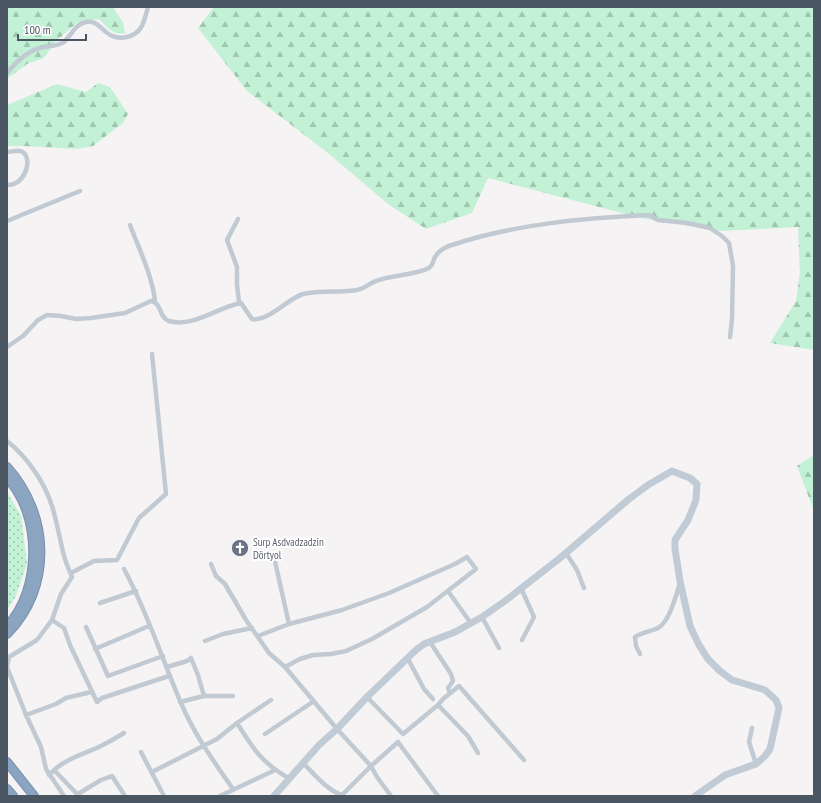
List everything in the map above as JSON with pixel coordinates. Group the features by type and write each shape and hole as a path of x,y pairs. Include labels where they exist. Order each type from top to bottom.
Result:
{"highway":[{"path":"7,468 16,477 26,493 34,511 39,527 40,547 36,585 28,605 7,634"},
{"path":"7,478 21,497 28,514 32,529 34,548 33,565 27,590 22,602 7,626"},
{"path":"7,762 34,796"},
{"path":"7,789 13,796"}],"street":[{"path":"7,73 28,53 44,46 56,46 63,42 74,29 86,22 97,24 108,34 118,38 132,35 142,28 148,7"},
{"path":"7,152 18,150 23,152 27,159 26,172 21,180 7,185"},
{"path":"7,222 80,191"},
{"path":"238,219 227,240 237,267 239,302 252,319 259,319 293,298 303,294 359,290 382,279 429,268 436,256 442,250 467,240 501,232 562,221 649,215 658,220 687,222 710,228 729,243 732,254 733,272 730,337"},
{"path":"130,225 154,291 155,301 165,318 169,321 194,320 241,303"},
{"path":"7,347 23,336 38,320 47,315 76,319 91,318 125,313 151,301 155,301"},
{"path":"71,573 94,561 117,560 139,518 166,494 152,354"},
{"path":"7,441 17,449 34,470 44,486 52,505 65,558 72,577 61,594 52,620 37,640 9,657 7,667 26,715 41,747 46,769 64,796"},
{"path":"274,796 319,745 416,650 424,644 455,632 470,622 482,617 566,553 648,484 672,470 690,478 697,484 696,500 688,520 675,540 675,549 680,581 690,626 698,645 708,659 720,671 732,680 765,690 776,700 779,708 770,749 756,764 725,775 694,796"},
{"path":"566,553 577,570 584,588"},
{"path":"274,557 289,624"},
{"path":"258,636 289,624 342,610 389,593 455,564 467,557 476,569 428,607 372,639 346,651 332,654 313,655 300,659 285,667"},
{"path":"211,564 216,576 225,584 269,653 285,667 337,729 371,766 376,777 390,796"},
{"path":"124,569 136,591 180,702 191,725 233,789"},
{"path":"640,654 636,646 635,637 641,633 651,631 664,623 672,608 680,581"},
{"path":"521,588 534,617 522,640"},
{"path":"100,603 136,591"},
{"path":"448,591 470,622"},
{"path":"482,617 499,648"},
{"path":"52,620 64,628 70,645 97,702 102,698 170,676"},
{"path":"95,649 149,626"},
{"path":"86,627 108,676 163,656"},
{"path":"205,641 223,634 252,628"},
{"path":"430,642 451,674 453,681 448,688 450,693"},
{"path":"167,667 187,661 191,658 204,696"},
{"path":"408,659 424,689 433,699"},
{"path":"367,697 403,734 459,686 524,760"},
{"path":"26,715 56,704 66,698 91,692"},
{"path":"180,702 204,696 233,696"},
{"path":"152,772 217,739 237,723 271,700"},
{"path":"266,734 314,701"},
{"path":"438,705 468,736 478,753"},
{"path":"237,723 259,756 275,770 290,778"},
{"path":"752,728 750,742 756,764"},
{"path":"49,775 66,761 100,746 124,733"},
{"path":"303,762 328,789 343,796 371,766 398,742 438,796"},
{"path":"141,752 164,796"},
{"path":"54,770 79,795 101,780 112,776 125,796"},
{"path":"220,796 275,770"}],"green space":[{"path":"7,7 113,7 123,22 125,33 121,34 114,32 99,19 77,23 56,41 44,58 27,64 7,79"},
{"path":"214,7 814,7 814,350 770,343 796,301 800,272 798,227 722,231 641,218 488,178 472,213 426,229 388,204 328,153 247,91 198,28"},
{"path":"98,83 110,87 128,114 123,123 93,146 77,149 7,146 7,105 57,84 86,92"},
{"path":"814,455 814,511 797,466"},
{"path":"7,492 21,516 27,563 16,596 7,610"}],"place":[{"name":"Surp Asdvadzadzin Dörtyol","path":"240,548"}]}
